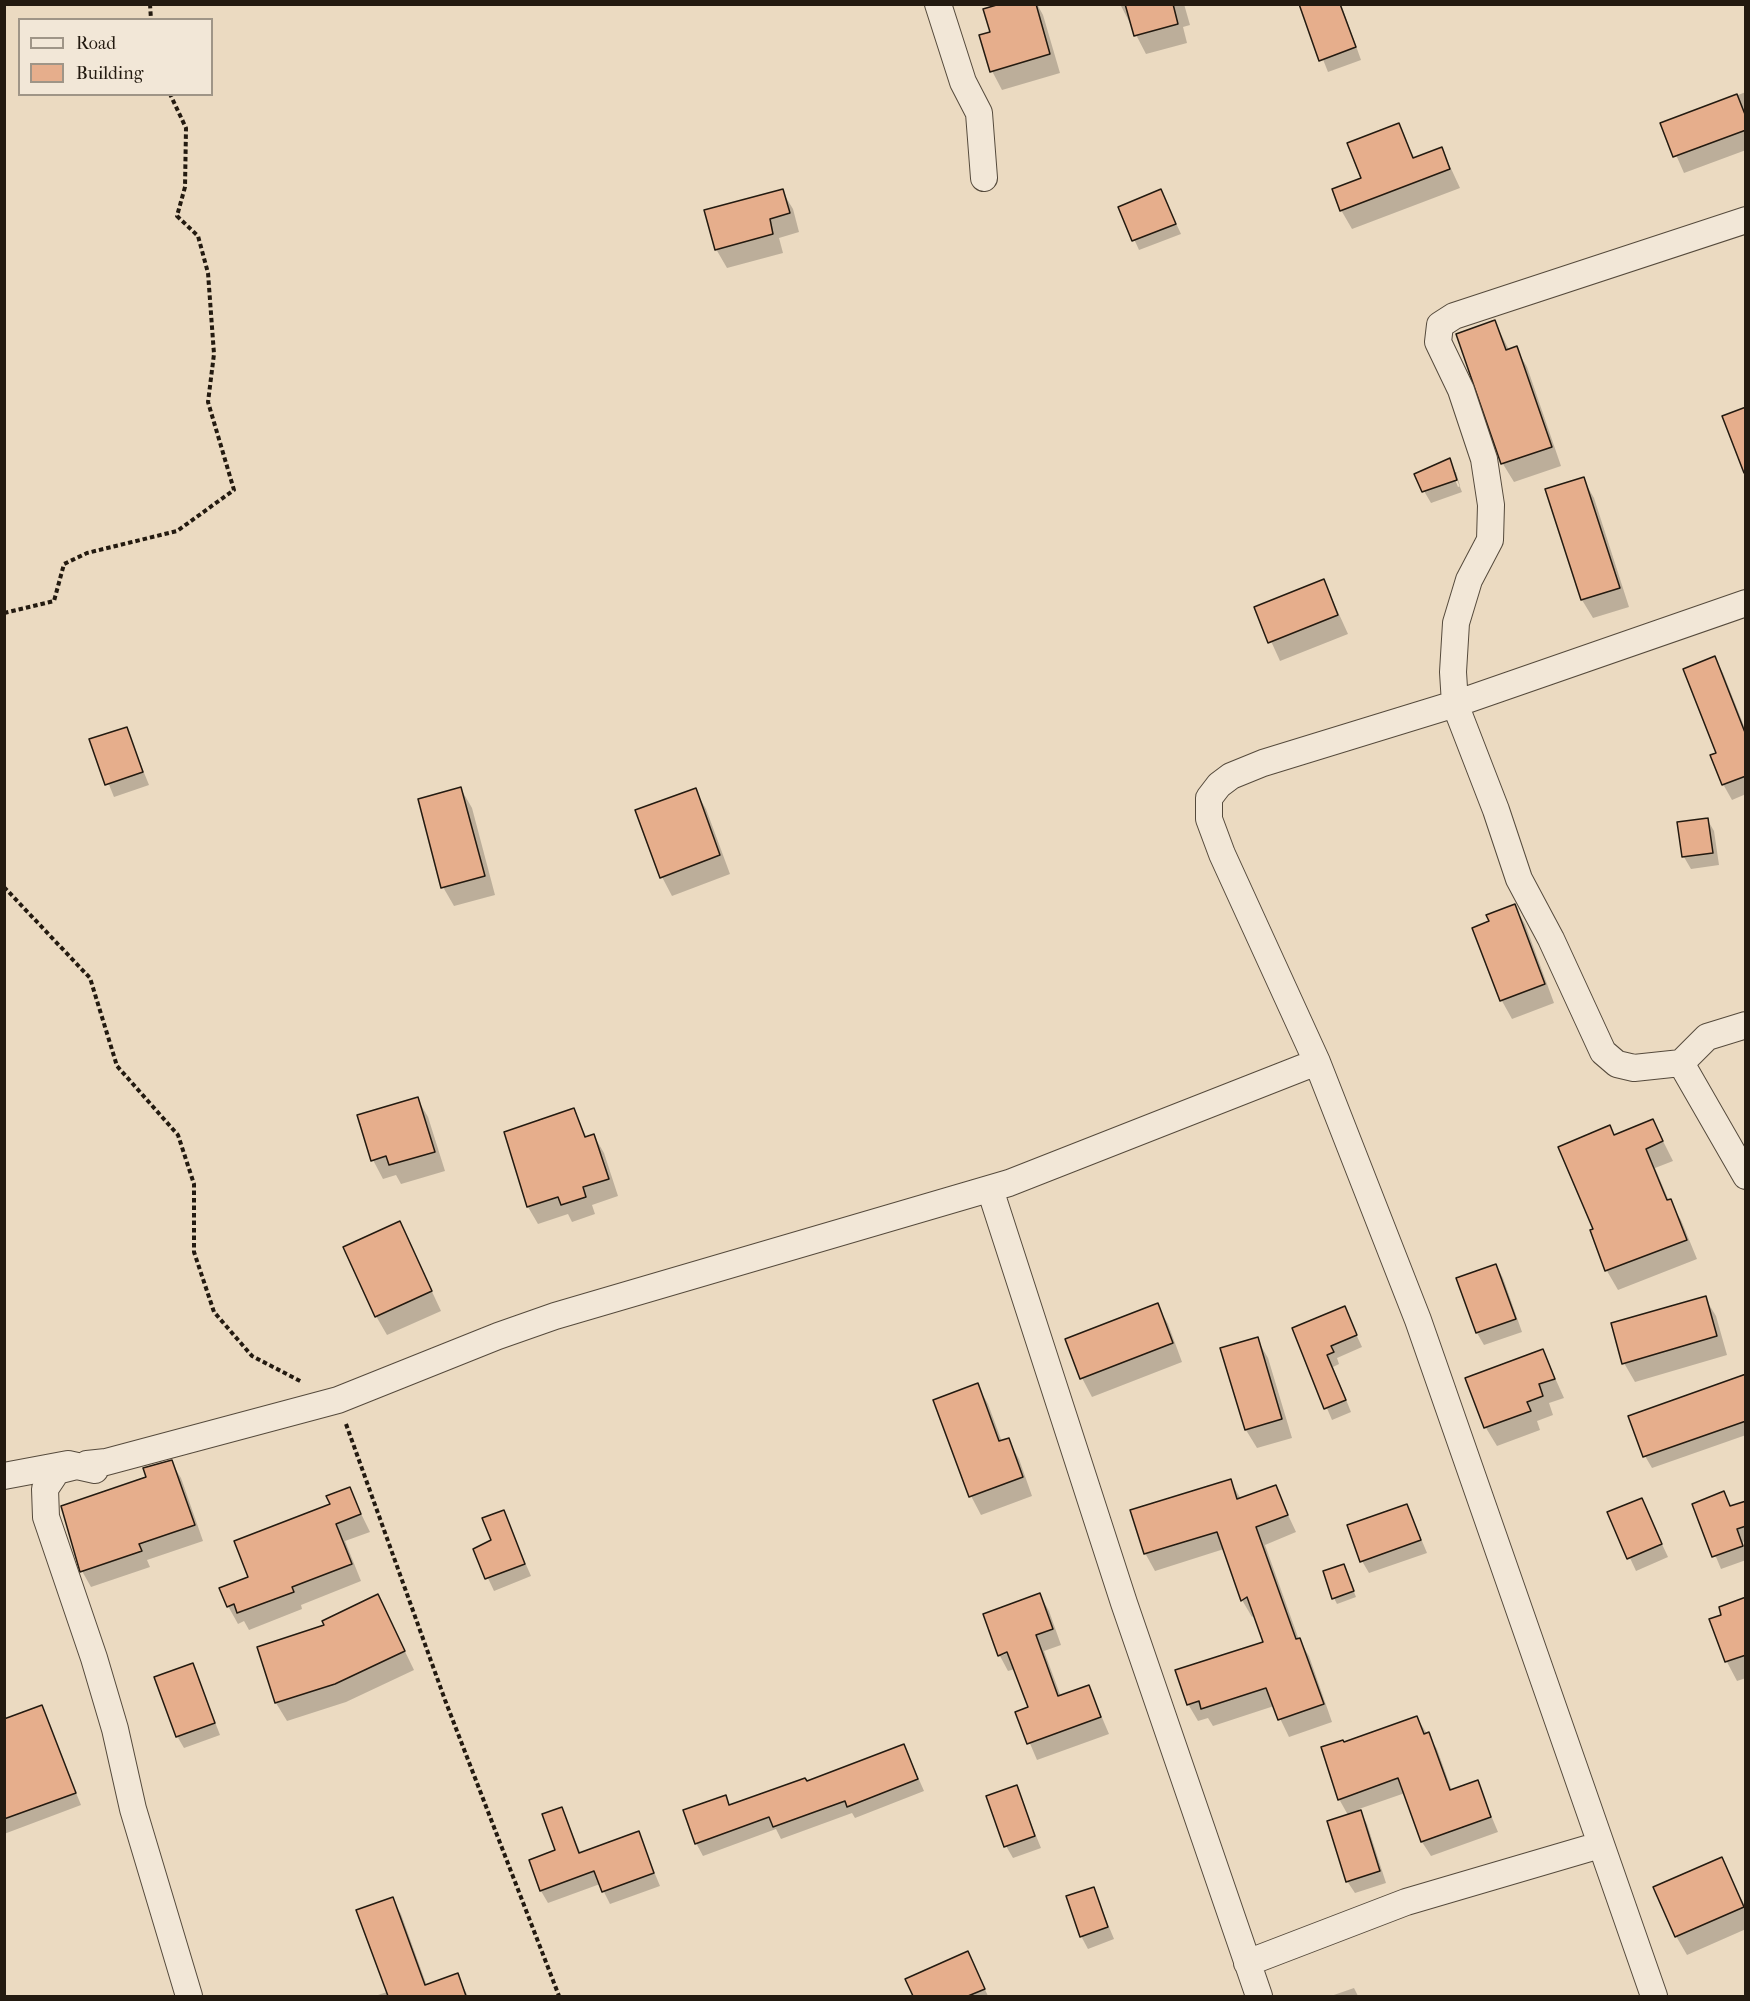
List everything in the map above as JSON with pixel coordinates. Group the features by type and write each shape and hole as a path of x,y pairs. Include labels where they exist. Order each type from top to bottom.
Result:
{"street":[{"path":"938,4 963,82 979,113 984,178"},
{"path":"1746,220 1454,316 1440,325 1438,342 1461,390 1484,459 1491,505 1490,540 1469,580 1456,623 1452,672 1455,704 1496,810 1519,879 1551,939 1603,1052 1617,1064 1634,1068 1681,1063 1707,1036 1746,1025"},
{"path":"1654,1996 1418,1320 1317,1062 1222,854 1209,819 1209,798 1219,784 1231,776 1263,764 1455,704 1746,603"},
{"path":"4,1476 68,1464 106,1462 338,1400 555,1316 990,1189 1317,1062"},
{"path":"1681,1063 1714,1126 1746,1176"},
{"path":"990,1189 1124,1603 1259,1996"},
{"path":"84,1464 57,1471 45,1489 46,1517 94,1658 115,1729 133,1809 189,1996"},
{"path":"1247,1963 1406,1902 1600,1845"}],"path":[{"path":"4,613 54,601 64,564 87,553 177,531 234,490 208,402 214,354 208,273 198,236 177,216 186,187 186,128 171,96"}],"building":[{"path":"1000,4 1036,4 1050,54 990,72 979,35 990,32 983,9"},
{"path":"1125,4 1173,4 1178,24 1134,36"},
{"path":"1299,4 1340,4 1356,47 1319,61"},
{"path":"1737,94 1746,117 1746,130 1673,157 1660,123"},
{"path":"1399,123 1413,158 1442,147 1450,169 1340,211 1332,189 1361,178 1347,143"},
{"path":"783,189 790,213 770,219 773,234 715,250 704,210"},
{"path":"1161,189 1176,224 1132,241 1118,207"},
{"path":"1495,320 1506,350 1517,346 1552,447 1501,464 1456,334"},
{"path":"1746,407 1746,473 1744,473 1722,416"},
{"path":"1450,458 1457,480 1422,492 1414,474"},
{"path":"1584,477 1620,588 1581,600 1545,489"},
{"path":"1324,579 1338,615 1268,643 1254,607"},
{"path":"1715,656 1746,735 1746,776 1722,785 1710,755 1716,753 1683,669"},
{"path":"127,727 143,772 105,785 89,739"},
{"path":"461,787 485,876 441,888 418,799"},
{"path":"696,788 720,855 660,878 635,810"},
{"path":"1708,818 1713,853 1682,857 1677,822"},
{"path":"1515,904 1545,984 1500,1001 1472,928 1489,921 1486,915"},
{"path":"418,1097 435,1152 389,1165 386,1156 371,1161 357,1115"},
{"path":"574,1108 585,1137 594,1134 609,1179 583,1187 586,1197 561,1205 558,1197 527,1207 504,1132"},
{"path":"1653,1119 1663,1141 1646,1149 1667,1200 1671,1199 1687,1240 1605,1271 1590,1230 1593,1229 1558,1147 1610,1125 1614,1135"},
{"path":"400,1221 432,1291 375,1317 343,1247"},
{"path":"1496,1264 1516,1319 1476,1333 1456,1278"},
{"path":"1706,1296 1717,1336 1622,1364 1611,1323"},
{"path":"1158,1303 1173,1343 1080,1379 1065,1339"},
{"path":"1345,1306 1357,1335 1331,1346 1334,1352 1327,1355 1346,1400 1324,1409 1292,1328"},
{"path":"1258,1337 1282,1419 1245,1430 1220,1348"},
{"path":"1543,1349 1555,1379 1539,1384 1543,1396 1527,1402 1531,1411 1484,1428 1465,1378"},
{"path":"1746,1374 1746,1421 1643,1457 1628,1416"},
{"path":"978,1383 999,1441 1009,1438 1023,1477 969,1497 933,1400"},
{"path":"172,1460 195,1525 139,1544 142,1551 80,1572 61,1506 146,1477 143,1468"},
{"path":"1231,1479 1237,1499 1276,1485 1288,1515 1256,1527 1296,1639 1300,1638 1324,1704 1278,1720 1266,1688 1201,1709 1199,1701 1187,1705 1175,1670 1263,1642 1247,1597 1241,1601 1217,1532 1144,1554 1130,1510"},
{"path":"350,1487 361,1514 336,1524 352,1564 292,1587 294,1592 237,1613 234,1604 227,1607 219,1588 248,1577 234,1541 330,1504 326,1496"},
{"path":"1724,1491 1730,1506 1746,1501 1746,1526 1737,1529 1743,1546 1712,1557 1692,1504"},
{"path":"1642,1498 1662,1544 1627,1559 1607,1512"},
{"path":"1407,1504 1421,1540 1360,1562 1347,1525"},
{"path":"504,1510 525,1564 485,1579 473,1549 491,1540 482,1518"},
{"path":"1344,1564 1354,1591 1332,1599 1323,1571"},
{"path":"1040,1593 1053,1629 1036,1635 1058,1696 1089,1685 1101,1717 1027,1744 1015,1712 1028,1707 1007,1652 998,1656 983,1614"},
{"path":"378,1594 405,1651 335,1684 275,1703 257,1647 324,1625 322,1621"},
{"path":"1746,1597 1746,1655 1725,1662 1709,1619 1721,1615 1719,1607"},
{"path":"193,1663 215,1723 176,1737 154,1677"},
{"path":"42,1705 76,1793 4,1819 4,1719"},
{"path":"1417,1716 1424,1734 1429,1732 1450,1790 1478,1780 1491,1817 1421,1842 1398,1778 1338,1800 1321,1747 1343,1740 1344,1742"},
{"path":"904,1744 918,1779 847,1807 845,1801 773,1827 769,1817 695,1844 683,1810 726,1795 729,1805 805,1778 807,1781"},
{"path":"1017,1785 1035,1836 1004,1847 986,1796"},
{"path":"562,1807 579,1853 639,1831 654,1873 602,1892 594,1871 540,1891 529,1860 555,1850 542,1814"},
{"path":"1361,1810 1380,1871 1346,1882 1327,1821"},
{"path":"1722,1857 1744,1907 1675,1937 1653,1887"},
{"path":"1094,1887 1108,1927 1080,1937 1066,1896"},
{"path":"393,1897 425,1985 458,1973 466,1996 388,1996 356,1910"},
{"path":"968,1951 985,1989 968,1996 913,1996 905,1979"}]}
